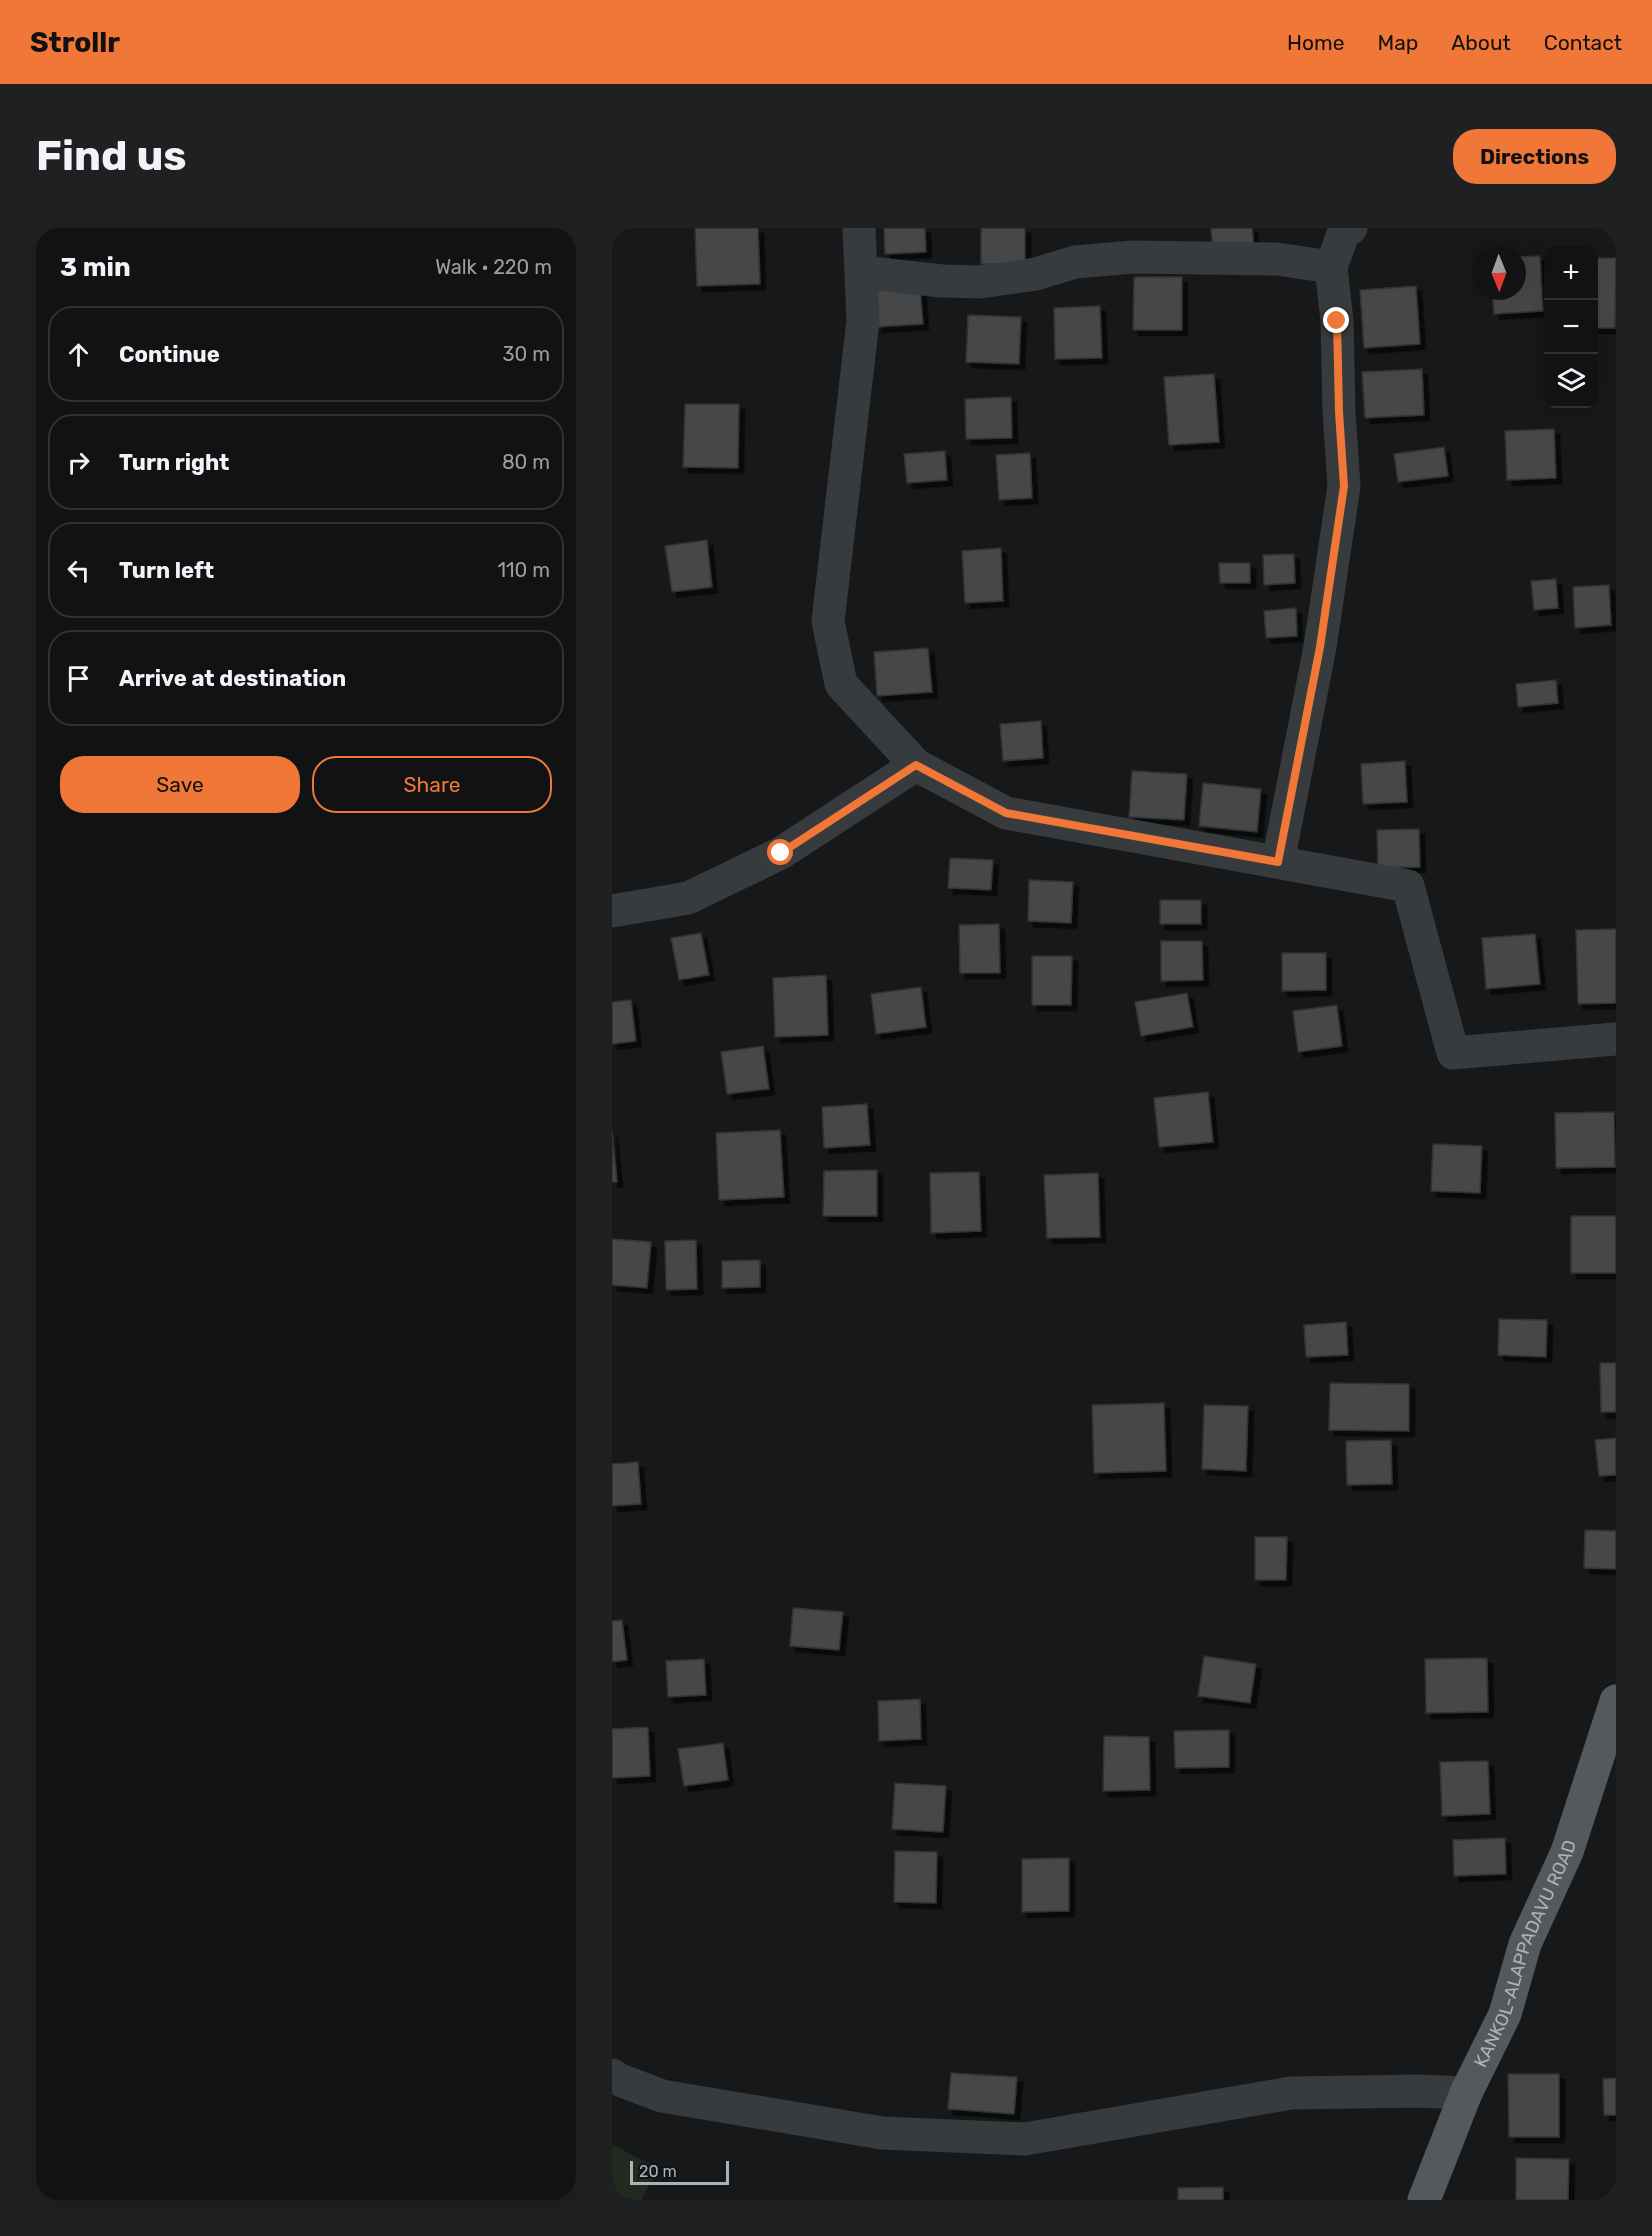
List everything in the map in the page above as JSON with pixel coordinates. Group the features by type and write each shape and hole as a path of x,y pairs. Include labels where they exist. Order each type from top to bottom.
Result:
{"main road":[{"name":"KANKOL-ALAPPADAVU ROAD","path":"1424,2200 1466,2093 1505,2014 1525,1944 1567,1852 1616,1701"}],"street":[{"path":"860,228 863,321 828,621 841,684 916,765 1006,813 1408,886 1453,1053 1616,1039"},
{"path":"1278,862 1320,647 1344,486 1339,412 1337,321 1331,267 1344,231 1351,228"},
{"path":"861,272 980,282 1036,274 1075,262 1133,257 1277,259 1331,267"},
{"path":"612,911 688,898 771,858 916,765"},
{"path":"612,2075 662,2096 882,2133 1025,2139 1291,2093 1417,2091 1466,2093"}],"shaded area":[{"path":"612,2144 659,2169 641,2200 612,2200"}],"building":[{"path":"695,228 758,228 760,284 697,286"},
{"path":"884,228 925,228 926,252 885,254"},
{"path":"981,228 1025,228 1025,264 981,264"},
{"path":"1211,228 1252,228 1254,247 1213,251"},
{"path":"1540,256 1543,311 1494,314 1493,300 1526,300 1526,257"},
{"path":"1598,258 1616,258 1615,328 1598,328"},
{"path":"1134,277 1182,277 1182,330 1133,330"},
{"path":"920,286 923,324 877,327 875,289"},
{"path":"1416,286 1420,344 1364,348 1360,290"},
{"path":"1100,306 1102,358 1055,359 1054,308"},
{"path":"968,315 1021,317 1019,364 966,362"},
{"path":"1422,369 1424,415 1365,418 1362,372"},
{"path":"1214,374 1219,442 1169,445 1164,377"},
{"path":"1011,397 1012,438 966,439 965,399"},
{"path":"685,404 739,404 738,468 683,467"},
{"path":"1554,429 1556,478 1507,480 1505,431"},
{"path":"1444,447 1448,476 1398,482 1394,454"},
{"path":"945,451 947,480 907,483 904,454"},
{"path":"1030,453 1032,498 999,500 996,455"},
{"path":"707,540 712,587 672,592 665,546"},
{"path":"1001,548 1003,601 965,603 962,551"},
{"path":"1294,554 1295,583 1264,585 1263,555"},
{"path":"1219,563 1250,563 1250,583 1220,583"},
{"path":"1556,579 1558,608 1534,610 1531,581"},
{"path":"1609,585 1611,625 1575,628 1573,587"},
{"path":"1296,608 1297,636 1266,638 1264,611"},
{"path":"928,648 932,692 877,696 874,652"},
{"path":"1556,680 1558,703 1518,707 1516,684"},
{"path":"1041,721 1043,758 1003,761 1000,724"},
{"path":"1405,761 1407,802 1363,804 1361,764"},
{"path":"1132,771 1187,774 1184,820 1129,817"},
{"path":"1203,783 1261,789 1257,832 1199,826"},
{"path":"1419,829 1420,867 1378,868 1377,830"},
{"path":"950,858 993,860 991,890 948,888"},
{"path":"1029,880 1073,882 1071,923 1028,921"},
{"path":"1160,900 1201,900 1201,924 1160,924"},
{"path":"999,924 1000,973 960,973 959,925"},
{"path":"1616,929 1616,1003 1578,1004 1576,930"},
{"path":"701,933 709,975 679,980 671,938"},
{"path":"1535,934 1540,984 1486,989 1482,938"},
{"path":"1161,941 1202,941 1203,980 1161,981"},
{"path":"1282,953 1326,953 1326,990 1282,991"},
{"path":"1032,956 1072,956 1071,1005 1032,1005"},
{"path":"826,975 828,1035 775,1037 773,978"},
{"path":"921,987 926,1027 876,1034 871,994"},
{"path":"1187,993 1193,1027 1141,1036 1135,1002"},
{"path":"631,1000 636,1041 612,1044 612,1002"},
{"path":"1337,1005 1342,1046 1298,1052 1293,1011"},
{"path":"763,1046 769,1089 727,1094 721,1052"},
{"path":"1208,1092 1213,1142 1159,1147 1154,1098"},
{"path":"867,1104 870,1145 824,1148 822,1107"},
{"path":"1614,1112 1615,1167 1556,1168 1555,1113"},
{"path":"780,1130 784,1197 719,1200 716,1133"},
{"path":"612,1131 617,1182 612,1182"},
{"path":"1433,1144 1482,1146 1480,1193 1431,1191"},
{"path":"877,1170 877,1216 823,1216 824,1171"},
{"path":"979,1172 981,1231 931,1233 930,1173"},
{"path":"1098,1173 1100,1237 1047,1238 1044,1175"},
{"path":"1571,1216 1616,1216 1616,1273 1571,1273"},
{"path":"612,1239 651,1242 647,1288 612,1285"},
{"path":"696,1240 697,1289 666,1290 665,1241"},
{"path":"760,1260 760,1287 722,1288 722,1261"},
{"path":"1499,1319 1547,1320 1546,1357 1498,1355"},
{"path":"1346,1322 1348,1355 1306,1357 1304,1325"},
{"path":"1600,1363 1616,1363 1616,1412 1601,1412"},
{"path":"1330,1383 1409,1384 1409,1431 1329,1430"},
{"path":"1164,1403 1166,1471 1094,1473 1092,1405"},
{"path":"1204,1405 1248,1406 1246,1471 1202,1469"},
{"path":"1616,1438 1616,1475 1599,1476 1595,1440"},
{"path":"1391,1440 1392,1484 1347,1485 1346,1441"},
{"path":"638,1462 641,1504 612,1506 612,1464"},
{"path":"1585,1530 1616,1531 1616,1569 1584,1568"},
{"path":"1255,1537 1287,1537 1286,1580 1255,1580"},
{"path":"793,1608 843,1612 839,1650 790,1646"},
{"path":"622,1620 627,1660 612,1662 612,1621"},
{"path":"1204,1656 1256,1664 1250,1703 1198,1696"},
{"path":"1487,1658 1488,1712 1426,1713 1425,1659"},
{"path":"704,1659 706,1695 668,1697 666,1661"},
{"path":"920,1699 921,1739 879,1741 878,1701"},
{"path":"648,1727 650,1776 612,1778 612,1729"},
{"path":"1229,1730 1229,1767 1175,1768 1174,1731"},
{"path":"1104,1736 1149,1737 1150,1790 1103,1791"},
{"path":"723,1743 728,1780 684,1786 678,1749"},
{"path":"1488,1761 1490,1814 1442,1816 1440,1762"},
{"path":"895,1783 946,1786 943,1832 892,1829"},
{"path":"1505,1838 1506,1874 1454,1876 1453,1840"},
{"path":"895,1851 937,1852 936,1903 894,1902"},
{"path":"1069,1858 1069,1911 1022,1912 1022,1859"},
{"path":"951,2073 1017,2077 1014,2114 948,2109"},
{"path":"1508,2074 1559,2074 1559,2137 1509,2137"},
{"path":"1616,2078 1616,2115 1604,2115 1603,2079"},
{"path":"1516,2158 1569,2159 1568,2200 1516,2200"},
{"path":"1223,2187 1223,2200 1178,2200 1178,2188"}],"route":[{"path":"781,853 916,765 1006,813 1278,862 1320,647 1344,486 1339,412 1337,321"}]}
